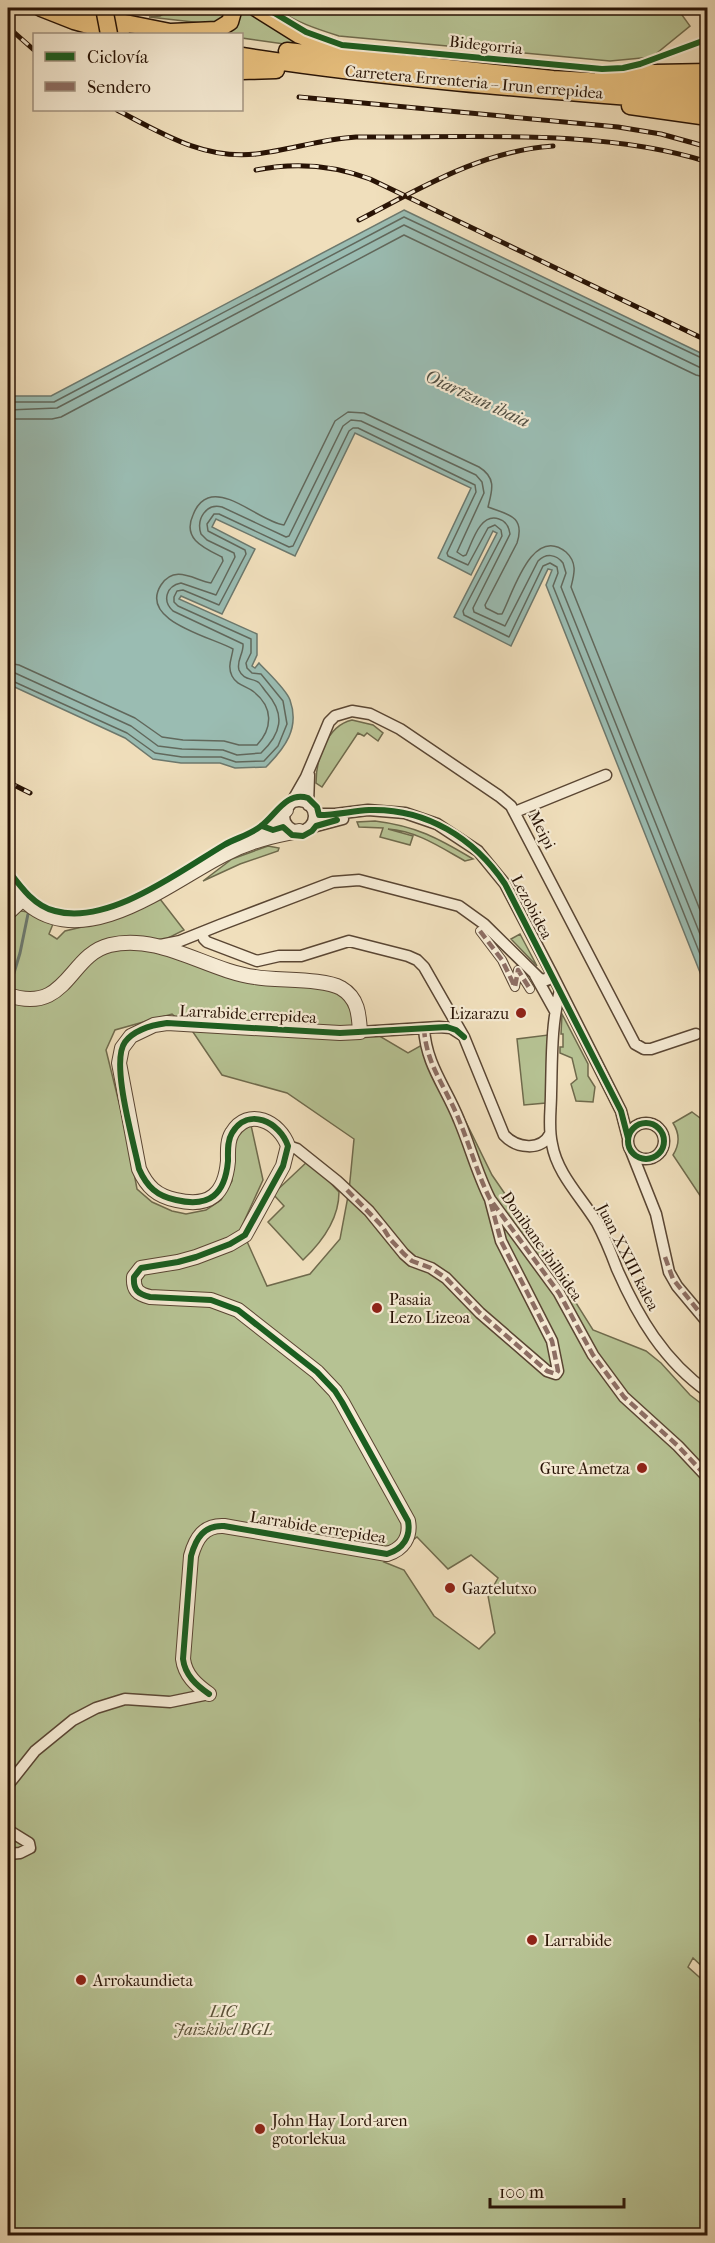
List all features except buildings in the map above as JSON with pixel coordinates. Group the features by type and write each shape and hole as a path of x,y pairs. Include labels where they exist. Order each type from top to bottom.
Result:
{"main road":[{"path":"71,8 120,22 174,33 217,30 230,22 234,8"},
{"path":"104,8 109,33"},
{"path":"256,8 284,27 310,40 364,54 383,62"},
{"path":"46,10 119,33"},
{"name":"Carretera Errenteria – Irun errepidea","path":"243,44 554,80 708,88"},
{"name":"Carretera Errenteria – Irun errepidea","path":"243,56 328,69 538,90 708,103"},
{"path":"243,71 306,72 328,69"},
{"path":"554,80 580,75 708,72"},
{"path":"538,90 562,99 708,117"}],"street":[{"path":"139,8 159,8"},
{"name":"Meipi","path":"288,807 310,767 329,722 343,712 361,712 400,729 499,796 515,812 633,1042 641,1048 651,1049 696,1034"},
{"name":"Meipi","path":"310,767 311,809"},
{"path":"515,812 606,775"},
{"path":"8,880 17,899 42,913 54,918 73,921 88,920 162,891 224,854 252,841 304,830 313,822 311,809 299,801 288,807 252,841"},
{"path":"288,807 285,819 287,824 290,828 304,830"},
{"name":"Lezobidea","path":"311,809 321,815 368,810 393,811 424,818 444,827 478,851 497,872 551,972 621,1111 628,1138"},
{"name":"Lezobidea","path":"304,830 344,819 362,818 398,819 444,827"},
{"path":"153,946 173,944 204,934 333,882 352,879 459,906 484,924 518,965 530,989"},
{"path":"8,913 17,899"},
{"path":"480,931 502,960 515,987 518,965"},
{"path":"204,934 209,943 257,961 279,956 301,956 349,941 417,960 464,1037 501,1131 515,1144 526,1146 546,1141 550,1134"},
{"path":"8,995 31,999 54,992 66,983 89,957 110,945 126,943 153,946 250,977 331,984 347,993 357,1007 360,1032 451,1028 464,1037"},
{"path":"518,965 545,980 549,978 551,972"},
{"path":"535,974 555,1011 561,1004 569,1007"},
{"name":"Juan XXIII kalea","path":"560,990 555,1011 550,1134 560,1167 603,1234 651,1335 664,1353 691,1381 708,1392"},
{"name":"Larrabide errepidea","path":"209,1694 195,1684 184,1666 183,1659 192,1556 202,1533 215,1525 224,1526 387,1554 402,1546 410,1530 408,1521 342,1402 327,1381 317,1372 238,1310 211,1300 150,1297 135,1289 134,1277 141,1268 178,1263 230,1244 245,1235 283,1167 288,1146 279,1129 271,1124 257,1119 244,1122 232,1134 224,1184 216,1195 208,1200 191,1203 161,1196 146,1183 139,1169 119,1063 125,1042 144,1029 166,1023 340,1033 360,1032"},
{"name":"Donibane ibilbidea","path":"424,1028 431,1062 459,1118 482,1184 490,1199 559,1293 592,1355 624,1397 678,1446 708,1478"},
{"path":"621,1111 630,1119 642,1124 654,1124 665,1138 664,1148 659,1155 649,1160 638,1158 631,1151"},
{"path":"642,1124 633,1129 628,1138 656,1214 669,1272 677,1286 708,1323"},
{"path":"288,1146 297,1149 337,1181 369,1211 390,1239 412,1261 431,1268 446,1278 480,1313 547,1371 556,1374 558,1371 552,1341 501,1241 490,1199"},
{"name":"Larrabide errepidea","path":"8,1785 35,1751 73,1720 96,1708 125,1699 170,1702 209,1694"},
{"path":"8,1830 29,1842 30,1848 20,1853 8,1854"}],"green space":[{"path":"173,8 224,8 224,14 217,22 211,24 149,17 160,16"},
{"path":"239,8 248,8 320,49 243,38 243,33 223,33"},
{"path":"276,8 677,8 690,26 652,57 610,61 339,36 298,21"},
{"path":"352,720 373,725 383,733 378,741 367,733 364,736 358,733 322,787 316,783 316,774 324,745 335,729"},
{"path":"375,821 403,826 426,834 473,859 465,861 428,840 399,830 388,829 413,836 410,845 380,837 383,828 359,827 357,822"},
{"path":"268,846 279,848 278,851 240,864 203,881 232,859"},
{"name":"LIC Jaizkibel BGL","path":"160,899 184,930 154,945 244,975 325,983 351,997 359,1024 408,1053 429,1041 437,1063 492,1175 534,1236 593,1330 646,1351 661,1363 690,1395 707,1408 707,1971 693,1958 688,1967 707,1984 707,2235 8,2236 8,913 26,912 53,924 49,934 57,939 65,931 99,923","holes":["172,1014 193,1032 222,1075 287,1093 354,1139 349,1191 340,1239 310,1274 267,1286 241,1228 263,1180 251,1125 239,1134 235,1144 232,1181 221,1200 206,1210 186,1214 172,1211 152,1202 137,1189 127,1135 106,1050 115,1030","417,1537 448,1569 471,1555 498,1578 488,1596 495,1633 479,1649 434,1616 404,1570 384,1562"]},
{"path":"520,934 537,966 511,939"},
{"path":"562,1014 588,1064 588,1076 595,1087 593,1102 576,1101 571,1084 577,1079 572,1058 560,1053 560,1047 563,1047"},
{"path":"548,1035 546,1103 524,1105 517,1039"},
{"path":"692,1112 704,1121 707,1129 707,1206 673,1155 678,1139 673,1123"},
{"path":"309,1160 339,1192 333,1221 317,1246 303,1260 268,1222 284,1206 273,1194"}],"water":[{"name":"Oiartzun ibaia","path":"404,210 707,356 707,990 546,585 552,570 548,569 511,646 454,617 497,533 493,531 471,575 438,558 471,488 355,433 295,556 216,519 212,527 255,549 222,614 181,596 179,599 257,634 257,655 252,666 255,668 259,663 276,681 288,696 293,710 289,737 266,767 235,768 220,763 181,763 153,759 125,738 8,684 8,396 51,396"}],"waterway":[{"path":"10,986 28,914"}],"railway":[{"path":"8,27 33,49"},
{"path":"299,97 618,127 661,134 708,147"},
{"path":"119,111 184,143 201,149 237,155 256,154 356,137 488,136 579,139 624,144 667,151 708,162"},
{"path":"359,220 476,163 527,149 553,146"},
{"path":"256,170 285,166 314,166 370,179 708,341"},
{"path":"8,782 30,793"}],"marked path":[{"path":"480,931 502,960 515,987 518,970 530,989"},
{"path":"424,1028 428,1053 454,1108 490,1199 559,1293 593,1355 624,1397 678,1446 708,1478"},
{"path":"347,1190 382,1226 404,1254 412,1261 431,1268 446,1278 480,1313 547,1371 556,1374 558,1371 552,1341 501,1241 491,1204"},
{"path":"665,1257 673,1279 708,1323"},
{"path":"706,1720 708,1716"}],"cycle path":[{"name":"Bidegorria","path":"266,8 306,32 342,45 602,69 640,64 708,39"},
{"path":"8,870 28,895 40,905 55,911 76,914 98,911 143,893 224,845 257,829 282,805 293,798 308,798 317,807 319,815 369,810 410,814 429,820 447,829 479,853 505,884 621,1111 628,1138"},
{"path":"262,826 273,830 283,827 292,835 303,836 316,826 337,820"},
{"path":"209,1694 192,1679 183,1659 191,1556 198,1538 206,1530 224,1526 387,1554 405,1542 409,1527 408,1521 342,1402 317,1372 238,1310 211,1300 150,1297 139,1293 135,1288 134,1277 141,1268 196,1257 230,1244 245,1235 283,1166 288,1146 284,1137 271,1124 263,1120 246,1120 230,1136 226,1172 214,1196 207,1200 188,1202 158,1193 145,1181 139,1169 128,1123 120,1067 121,1052 125,1042 133,1034 167,1023 340,1033 447,1027 456,1030 464,1037"},
{"path":"646,1123 659,1128 664,1141 659,1154 646,1159 633,1154 628,1141 633,1128 646,1123"}],"place":[{"name":"Lizarazu","path":"521,1013"},
{"name":"Pasaia Lezo Lizeoa","path":"377,1308"},
{"name":"Gure Ametza","path":"642,1468"},
{"name":"Gaztelutxo","path":"450,1588"},
{"name":"Larrabide","path":"532,1940"},
{"name":"Arrokaundieta","path":"81,1980"},
{"name":"John Hay Lord-aren gotorlekua","path":"260,2129"}]}
